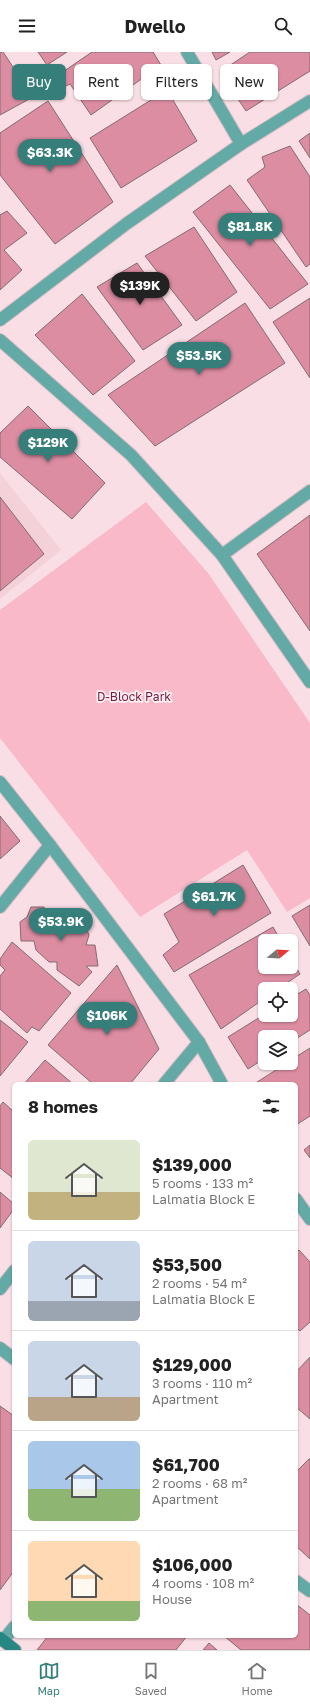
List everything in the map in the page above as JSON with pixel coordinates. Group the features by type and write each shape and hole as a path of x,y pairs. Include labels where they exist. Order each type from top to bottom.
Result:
{"main road":[{"path":"2,1640 15,1650"}],"street":[{"path":"187,52 241,144"},
{"path":"0,320 126,224 241,144 310,101"},
{"path":"0,340 130,455 222,555 310,682"},
{"path":"222,555 310,491"},
{"path":"0,782 50,845 198,1042 221,1082"},
{"path":"0,907 50,845"},
{"path":"166,1082 198,1042"},
{"path":"298,1202 310,1219"},
{"path":"0,1289 12,1274"},
{"path":"0,1348 12,1357"},
{"path":"298,1582 310,1591"},
{"path":"2,1640 12,1629"}],"shaded area":[{"path":"0,473 61,550 0,599"}],"green space":[{"name":"D-Block Park","path":"146,502 208,573 310,723 310,898 287,912 247,850 140,917 0,738 0,610"}],"building":[{"path":"0,52 3,52 12,66 12,100 28,100 0,115"},
{"path":"38,52 67,52 49,64 46,64"},
{"path":"92,52 153,52 160,64 141,64 141,79 133,85 133,64 74,64"},
{"path":"212,52 230,52 216,60"},
{"path":"250,52 310,52 310,71 278,91 278,64 232,64"},
{"path":"74,64 74,90 70,84 66,86 66,70"},
{"path":"81,100 112,100 91,115"},
{"path":"151,100 173,100 197,141 121,188 90,138"},
{"path":"239,100 264,100 246,111"},
{"path":"48,101 113,202 55,244 0,175 0,133"},
{"path":"310,133 310,158 299,141"},
{"path":"290,146 310,177 310,264 306,267 247,180 265,167 262,157"},
{"path":"230,185 308,284 270,309 193,212"},
{"path":"7,211 27,233 4,250 22,270 0,290 0,215"},
{"path":"194,227 237,292 196,321 145,256"},
{"path":"137,263 182,325 143,350 97,287"},
{"path":"82,294 135,361 93,395 35,335"},
{"path":"310,298 310,378 273,322"},
{"path":"245,303 285,363 155,446 108,395"},
{"path":"28,406 105,483 72,519 0,457 0,433"},
{"path":"0,497 44,554 0,591"},
{"path":"310,515 310,631 257,554"},
{"path":"0,816 20,841 0,859"},
{"path":"243,865 271,913 174,972 163,955 179,942 164,914"},
{"path":"310,905 310,946 292,916"},
{"path":"31,907 44,907 47,916 82,914 83,926 89,935 86,945 95,945 98,966 86,966 92,972 79,986 57,970 57,962 49,962 36,950 34,941 21,941 20,922 27,917"},
{"path":"273,927 277,934 261,934"},
{"path":"258,936 258,974 298,974 298,970 300,974 288,982 258,982 258,1003 221,1029 189,975"},
{"path":"12,942 71,993 39,1031 32,1027 27,1033 0,1009 0,976 5,970 0,965 0,959"},
{"path":"117,965 159,1049 132,1082 91,1082 48,1045"},
{"path":"306,989 310,995 310,1030 298,1038 298,1030 258,1030 258,1063 248,1069 228,1037 258,1018 258,1022 298,1022 298,994"},
{"path":"0,1020 28,1042 0,1076"},
{"path":"310,1048 310,1116 298,1124 298,1082 257,1082 276,1070 298,1070 298,1056"},
{"path":"45,1060 71,1082 26,1082"},
{"path":"3,1102 12,1110 12,1177 0,1168 0,1106"},
{"path":"310,1145 310,1158 304,1150"},
{"path":"0,1192 12,1202 12,1212 0,1228"},
{"path":"299,1250 310,1262 310,1322 300,1331 298,1330"},
{"path":"310,1357 310,1419 298,1409 298,1370"},
{"path":"0,1406 12,1415 12,1574 0,1590"},
{"path":"310,1459 310,1559 298,1548 298,1470"},
{"path":"298,1606 310,1615 310,1650 241,1650 226,1638 298,1638"},
{"path":"46,1638 185,1638 176,1650 37,1650"},
{"path":"209,1643 217,1650 203,1650"}]}
